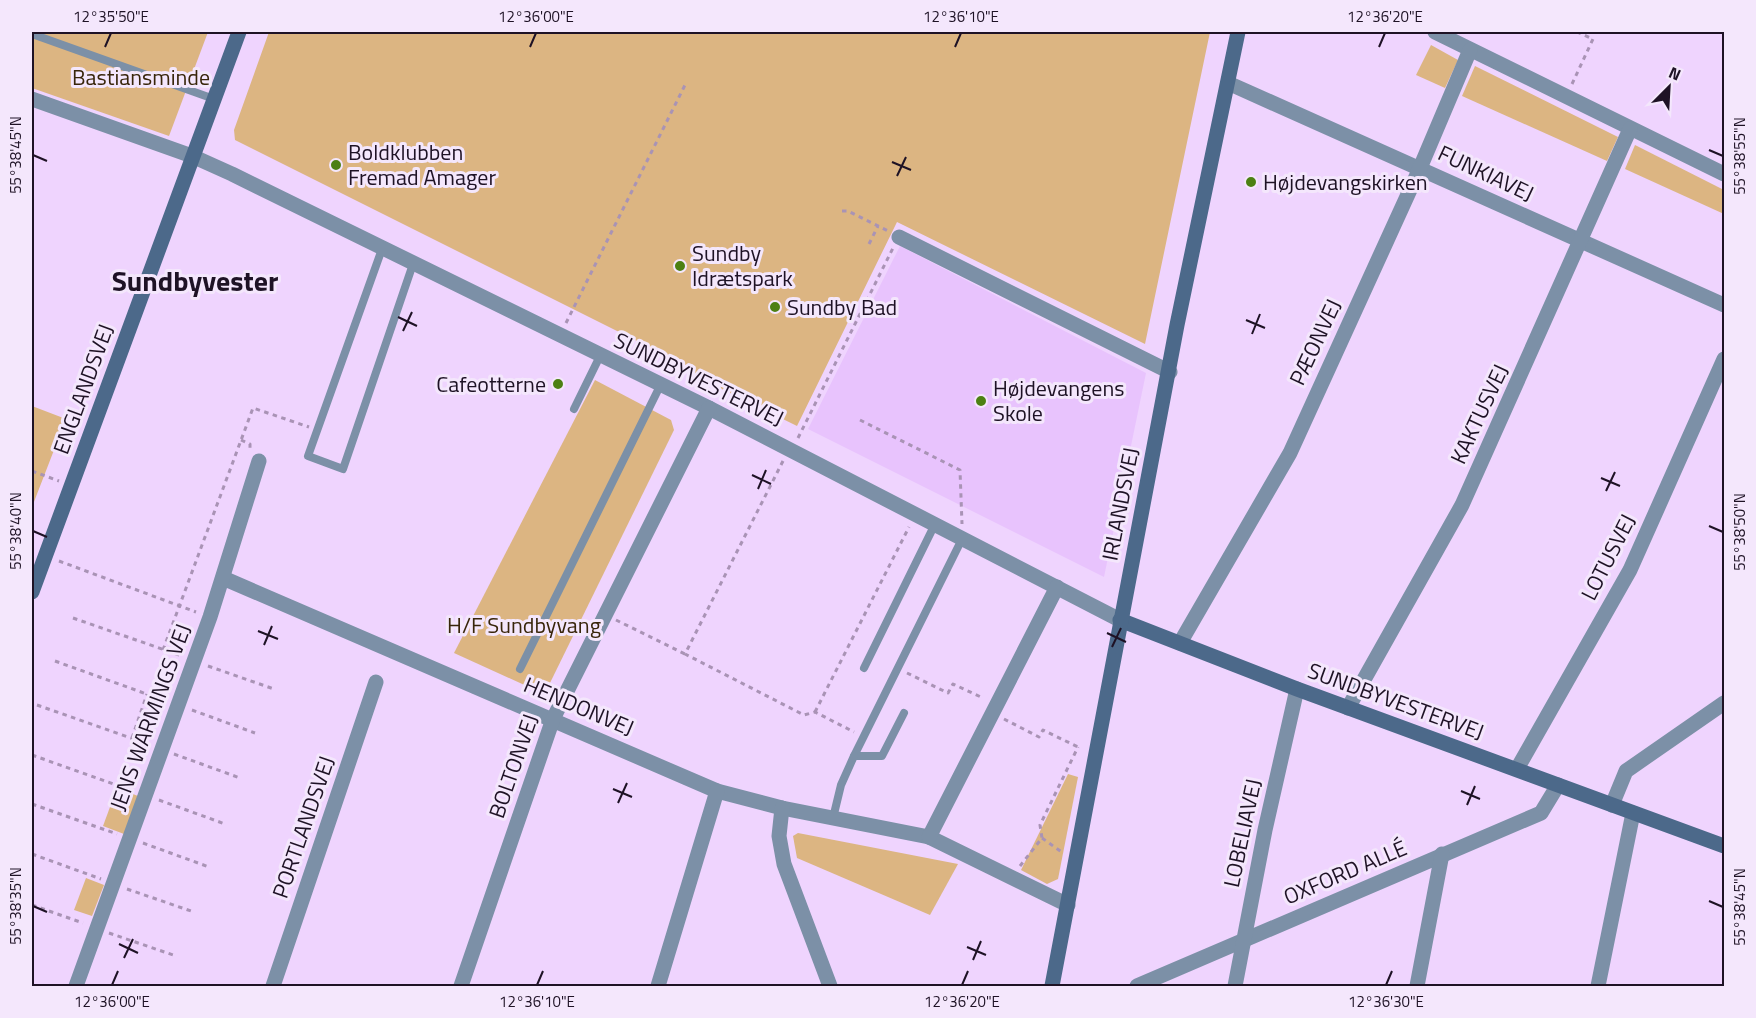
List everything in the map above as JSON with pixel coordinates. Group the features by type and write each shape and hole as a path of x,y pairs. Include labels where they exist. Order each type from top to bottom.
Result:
{"street":[{"name":"ENGLANDSVEJ","path":"32,592 239,32"},
{"name":"IRLANDSVEJ","path":"1052,987 1120,620 1238,32"},
{"path":"1435,32 1725,174"},
{"name":"PÆONVEJ","path":"1180,643 1290,453 1470,50"},
{"name":"FUNKIAVEJ","path":"1228,83 1725,305"},
{"name":"SUNDBYVESTERVEJ","path":"32,99 192,156 709,408 1120,620 1348,708 1725,846"},
{"name":"KAKTUSVEJ","path":"1348,708 1462,505 1630,129"},
{"path":"899,237 1170,372"},
{"name":"LOTUSVEJ","path":"1517,769 1630,570 1725,358"},
{"name":"BOLTONVEJ","path":"461,987 553,718 709,408"},
{"name":"JENS WARMINGS VEJ","path":"76,987 210,617 259,460"},
{"name":"HENDONVEJ","path":"223,578 553,718 717,791 782,808 929,837 1068,905"},
{"path":"929,837 1057,587"},
{"name":"PORTLANDSVEJ","path":"273,987 376,682"},
{"name":"LOBELIAVEJ","path":"1235,987 1297,688"},
{"path":"1612,805 1626,771 1725,703"},
{"name":"OXFORD ALLÉ","path":"1137,987 1541,813 1558,784"},
{"path":"658,987 717,791"},
{"path":"782,808 779,836 784,864 830,987"},
{"path":"1598,987 1633,813"},
{"path":"1417,987 1442,854"}],"lane":[{"path":"32,34 214,99"},
{"path":"382,249 308,456 343,469 414,264"},
{"path":"574,409 600,356"},
{"path":"520,669 660,386"},
{"path":"864,668 935,524"},
{"path":"833,818 841,785 863,736 963,537"},
{"path":"854,756 882,756 904,713"}],"path":[{"path":"1565,97 1593,39 1577,32"},
{"path":"560,335 686,83"},
{"path":"685,654 899,237 848,211 842,211"},
{"path":"869,244 878,226"},
{"path":"164,650 253,408 317,430"},
{"path":"860,420 960,470 963,537"},
{"path":"32,471 72,486"},
{"path":"814,712 916,514"},
{"path":"46,557 210,617"},
{"path":"605,614 804,715 814,712 863,736"},
{"path":"73,618 274,689"},
{"path":"55,661 255,733"},
{"path":"897,668 948,693 953,684 1039,737 1043,729 1095,755"},
{"path":"132,738 147,694"},
{"path":"37,705 240,778"},
{"path":"1076,862 1042,838 1040,825 1078,747"},
{"path":"32,755 225,824"},
{"path":"1011,877 1042,838"}],"shaded area":[{"name":"Højdevangens Skole","path":"900,246 1146,373 1104,577 808,429"}],"green space":[{"name":"Bastiansminde","path":"32,32 208,32 169,136 32,88"},
{"name":"Sundby Idrætspark","path":"269,32 1210,32 1145,344 897,222 797,426 675,366 677,361 235,140 234,130"},
{"path":"1431,45 1458,60 1445,88 1416,75"},
{"path":"1475,66 1618,137 1607,161 1462,96"},
{"path":"1635,145 1724,190 1724,214 1625,169"},
{"name":"H/F Sundbyvang","path":"595,380 671,420 674,430 549,685 531,688 454,653"},
{"path":"32,406 66,419 32,507"},
{"path":"1068,774 1078,777 1058,879 1047,884 1021,870"},
{"path":"117,788 138,796 124,834 103,826"},
{"path":"798,833 958,864 930,915 797,858 793,836"},
{"path":"86,878 104,885 92,916 74,910"}],"place":[{"name":"Boldklubben Fremad Amager","path":"336,165"},
{"name":"Højdevangskirken","path":"1251,182"},
{"name":"Sundby Idrætspark","path":"680,266"},
{"name":"Sundby Bad","path":"775,307"},
{"name":"Cafeotterne","path":"558,384"},
{"name":"Højdevangens Skole","path":"981,401"}],"district":[{"name":"Sundbyvester","path":"195,281"}]}
